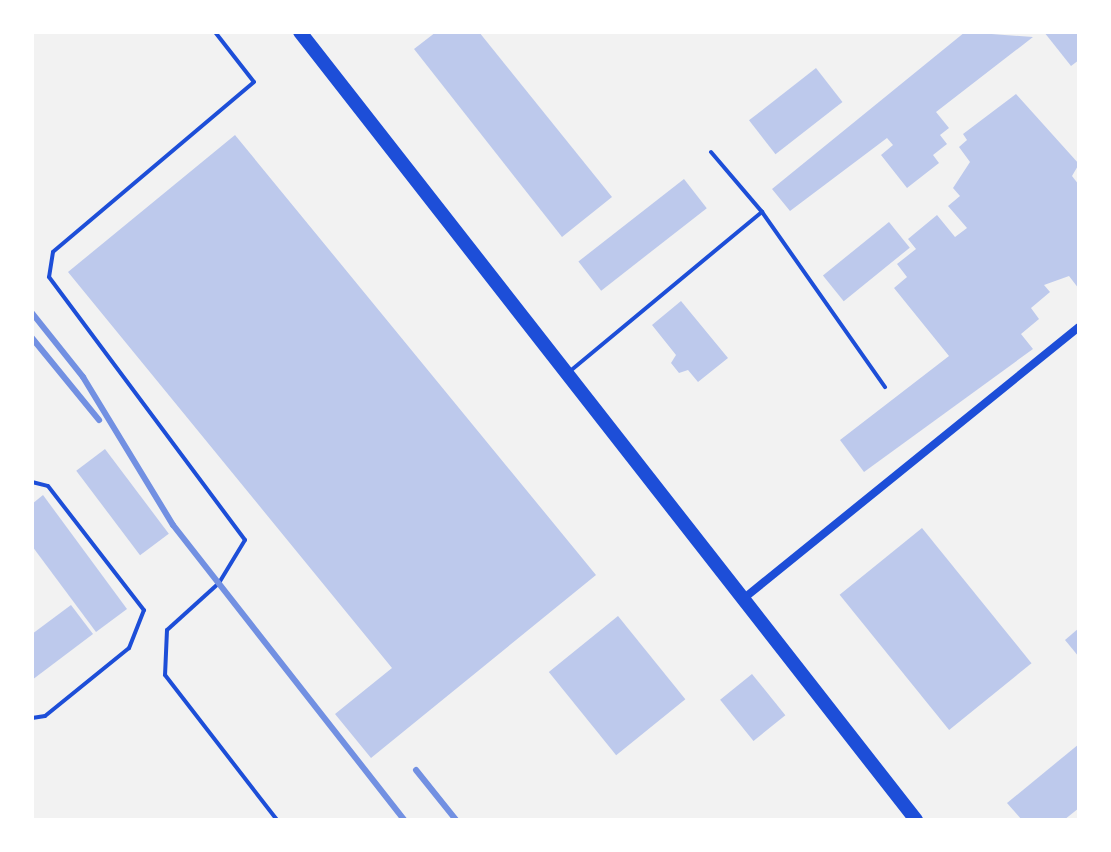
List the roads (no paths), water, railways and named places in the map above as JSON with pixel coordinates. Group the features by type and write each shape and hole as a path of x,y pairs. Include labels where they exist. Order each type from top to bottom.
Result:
{"main road":[{"path":"300,32 916,820"}],"street":[{"path":"743,599 1079,327"}],"lane":[{"path":"215,32 254,82 53,252 49,277 245,540 219,583 167,630 165,675 277,820"},
{"path":"711,152 762,212 885,387"},
{"path":"567,373 762,212"},
{"path":"32,482 48,486 144,610 129,648 45,716 32,718"}],"railway":[{"path":"32,313 83,377 173,525 404,820"},
{"path":"32,338 99,420"},
{"path":"416,770 456,820"}]}
